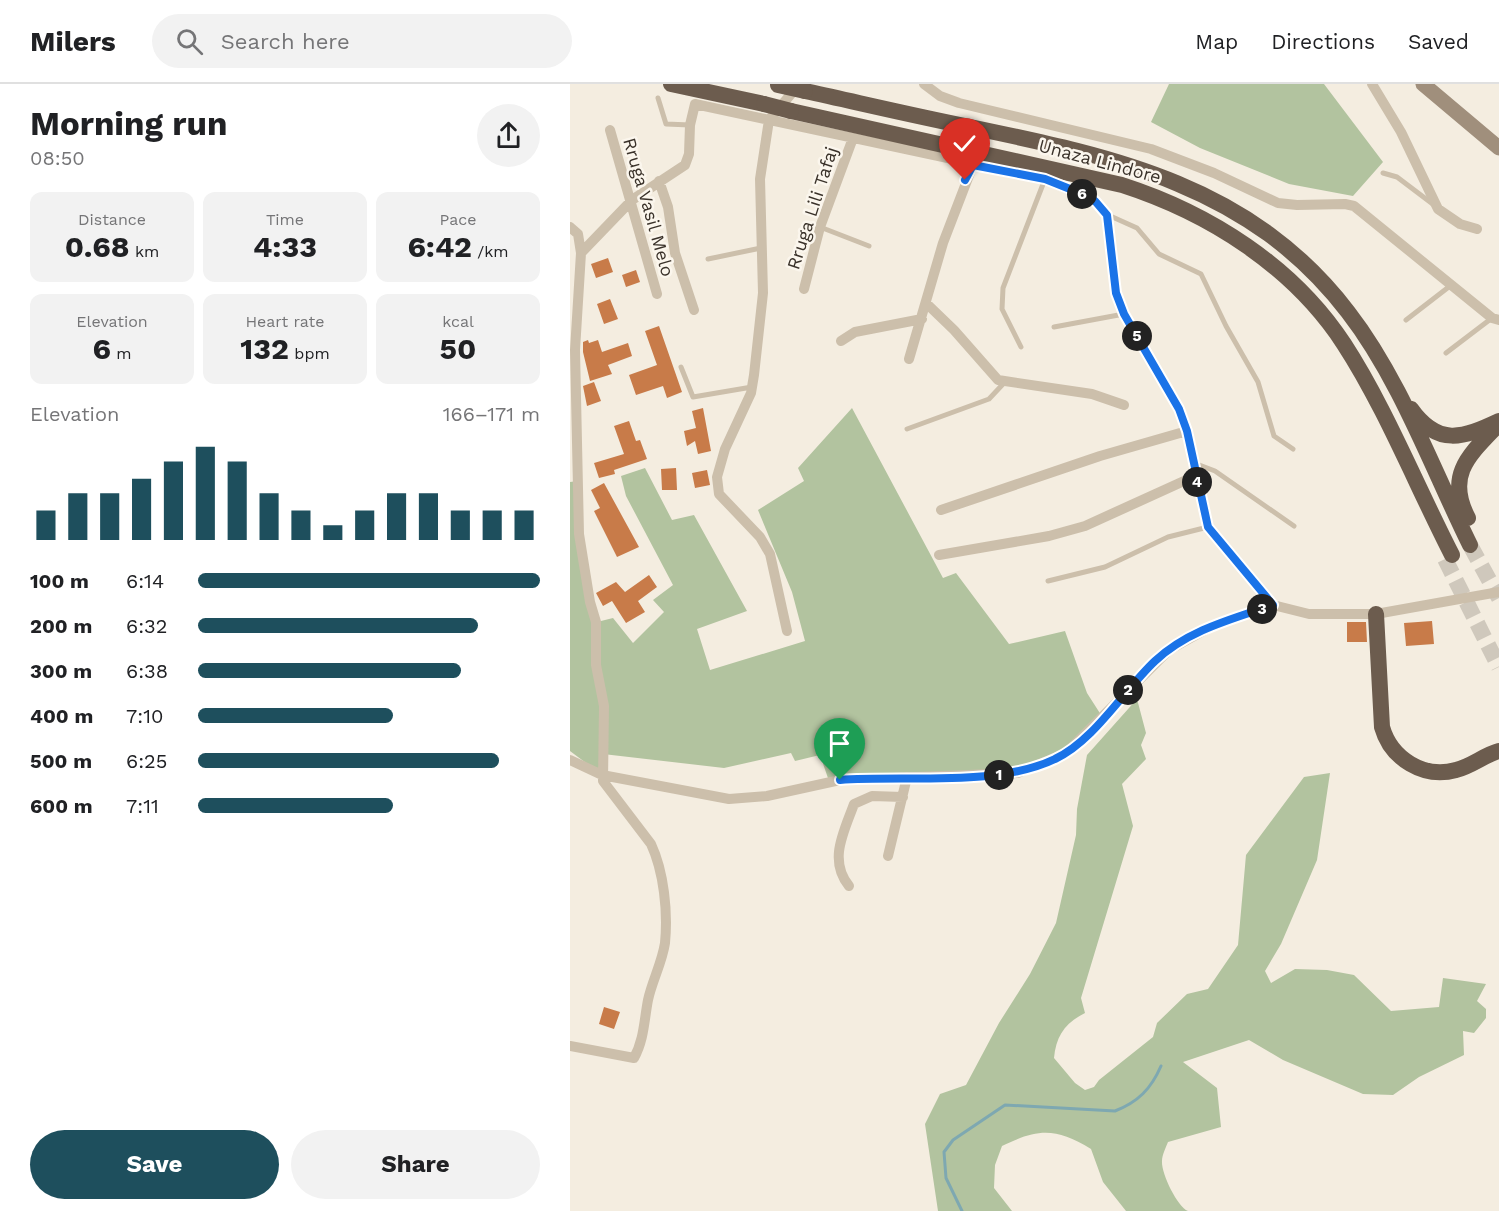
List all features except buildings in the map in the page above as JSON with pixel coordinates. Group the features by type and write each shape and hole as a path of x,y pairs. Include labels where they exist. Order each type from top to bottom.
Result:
{"highway":[{"name":"Unaza Lindore","path":"671,84 767,112 792,111 1122,185 1164,198 1238,240 1285,277 1310,302 1345,345 1384,417 1436,524 1448,557"},
{"name":"Unaza Lindore","path":"776,84 1056,145 1153,172 1213,198 1246,218 1303,263 1348,311 1395,388 1475,542 1460,498 1460,477 1472,451 1499,423"},
{"path":"1213,198 1231,204 1255,220 1315,269 1362,325 1408,404 1424,425 1440,434 1458,436 1475,433 1499,423"},
{"path":"1376,614 1382,727 1387,740 1399,756 1417,768 1443,772 1469,766 1497,750"}],"main road":[{"path":"1424,84 1499,148"}],"street":[{"path":"924,84 940,96 959,103 1151,149 1278,202 1297,205 1345,204 1353,206 1450,286 1496,319"},
{"path":"1372,84 1401,132 1438,208 1454,221 1477,229"},
{"path":"787,631 774,563 766,546 719,494 717,486 725,449 752,387 763,293 760,179 767,112 802,88"},
{"path":"581,253 632,200 685,165 689,154 690,125 695,104 767,112 853,138 1045,179 1095,201 1107,215 1114,282 1124,314 1179,409 1187,431 1208,527 1273,605"},
{"name":"Rruga Vasil Melo","path":"610,130 632,200 657,294"},
{"name":"Rruga Lili Tafaj","path":"804,289 820,227 853,138"},
{"path":"909,359 927,304 943,243 973,165"},
{"path":"659,181 670,215 675,253 694,310"},
{"path":"570,227 578,234 581,253 575,350 579,534 590,602 596,622 596,665 604,706 602,775 606,787 646,837 656,854 662,877 665,943 649,998 642,1044 634,1058 570,1046"},
{"path":"927,304 954,330 993,376 1004,383 1029,383 1092,394 1124,405"},
{"path":"841,341 855,332 922,319"},
{"path":"941,510 1100,456 1187,431"},
{"path":"939,555 1049,536 1085,526 1196,476"},
{"path":"570,760 602,775 729,799 767,796 840,780 1009,775 1058,758 1075,746 1168,650 1201,631 1273,605 1309,614 1376,614 1499,592"},
{"path":"888,856 907,777"},
{"path":"849,886 840,875 837,858 854,804 872,795 903,797"}],"lane":[{"path":"658,98 666,124 690,125"},
{"path":"1383,173 1396,177 1438,208"},
{"path":"1021,347 1002,309 1003,288 1045,179"},
{"path":"1107,215 1137,228 1159,254 1201,274 1226,326 1258,382 1274,436 1293,449"},
{"path":"820,227 869,246"},
{"path":"708,260 761,248"},
{"path":"1406,320 1450,286"},
{"path":"1054,327 1124,314"},
{"path":"1446,353 1496,319"},
{"path":"681,367 693,397 752,387"},
{"path":"907,429 989,399 1004,383"},
{"path":"1193,462 1215,471 1294,526"},
{"path":"1048,581 1105,567 1168,537 1208,527"}],"green space":[{"path":"1169,84 1324,84 1383,162 1353,196 1289,184 1200,148 1151,122"},
{"path":"852,408 943,578 956,573 1009,644 1065,631 1087,693 1103,718 1075,746 1018,773 829,781 820,755 795,761 791,753 724,768 603,754 602,775 570,751 570,482 578,481 579,534 597,622 613,618 633,643 664,612 653,600 673,585 626,496 621,476 645,468 672,520 694,515 747,611 697,629 710,670 805,641 792,592 758,510 804,481 798,468"},
{"path":"1137,699 1146,733 1141,745 1146,759 1122,784 1133,826 1081,998 1085,1013 1067,1026 1059,1037 1055,1050 1054,1058 1075,1083 1085,1090 1094,1087 1099,1080 1153,1037 1157,1023 1187,994 1208,989 1238,945 1246,855 1304,777 1330,773 1317,860 1281,944 1265,971 1271,983 1295,969 1327,970 1354,975 1391,1011 1439,1007 1443,978 1486,984 1477,1001 1486,1009 1486,1018 1474,1033 1463,1031 1464,1055 1419,1077 1393,1095 1363,1094 1283,1060 1249,1040 1183,1062 1217,1088 1221,1127 1168,1142 1165,1149 1162,1161 1164,1173 1170,1189 1179,1203 1188,1211 1126,1211 1103,1182 1091,1149 1068,1137 1047,1133 1027,1136 1002,1146 995,1165 994,1188 1012,1211 938,1211 925,1124 940,1094 966,1085 999,1023 1030,974 1056,923 1076,835 1077,809 1087,755"}],"waterway":[{"path":"962,1211 946,1178 944,1152 953,1140 1005,1105 1115,1111 1143,1094 1161,1066"}],"tunnel":[{"path":"1470,545 1499,598"},
{"path":"1445,559 1499,667"}],"route":[{"path":"840,780 1009,775 1050,762 1075,746 1168,650 1214,625 1273,605 1215,536 1204,518 1187,431 1179,409 1124,314 1116,293 1110,225 1107,215 1095,201 1045,179 973,165 965,180"}]}
